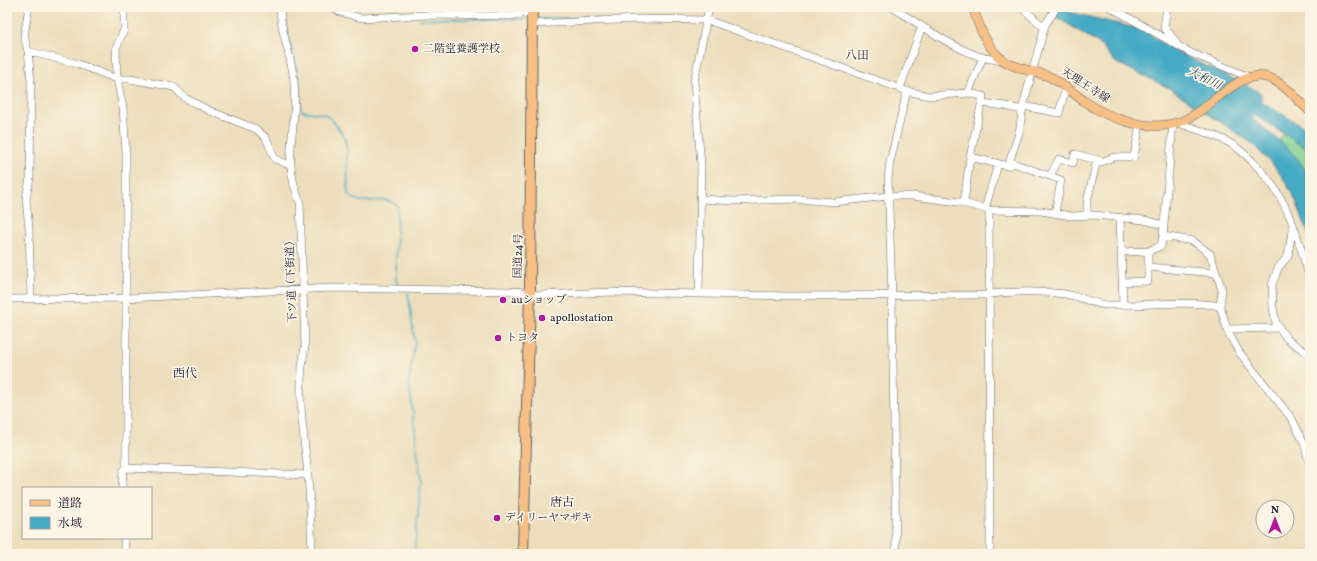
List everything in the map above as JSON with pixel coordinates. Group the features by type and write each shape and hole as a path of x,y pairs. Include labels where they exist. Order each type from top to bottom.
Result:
{"highway":[{"name":"国道24号","path":"523,554 530,294 532,9"}],"main road":[{"name":"天理王寺線","path":"973,7 987,42 1001,59 1050,77 1085,102 1112,117 1140,124 1176,123 1192,116 1248,78"},
{"path":"1248,78 1265,76 1274,79 1310,111"}],"street":[{"path":"29,7 24,36 28,51 31,81 30,178 26,199 29,228 31,299"},
{"path":"122,487 123,471 126,468 127,298 125,146 123,108 117,79 116,48 124,30 124,7"},
{"name":"下ツ道（下街道）","path":"280,7 280,24 291,58 295,83 290,165 294,187 300,202 305,347 302,361 301,406 308,476 312,554"},
{"path":"332,7 340,12 361,18 426,15 511,16 532,9"},
{"path":"699,293 701,165 694,82 709,7"},
{"path":"892,7 969,53 995,60 1001,59"},
{"path":"1021,7 1045,26"},
{"path":"970,157 1008,166 1019,132 1032,71 1045,26 1057,7"},
{"path":"1110,7 1180,46 1248,78"},
{"path":"1167,7 1164,27 1180,46"},
{"path":"532,24 638,19 707,20 903,89 929,96 968,93 983,96 970,157 964,203"},
{"path":"896,554 892,296 888,196 890,162 903,89 922,26"},
{"path":"28,51 78,64 117,79 130,79 174,87 184,98 210,111 256,129 266,138 275,159 290,165"},
{"path":"968,93 983,57"},
{"path":"982,104 1059,113 1066,88"},
{"path":"1121,252 1148,251 1161,246 1176,123 1223,140 1244,153 1272,183 1281,196 1293,223 1310,280"},
{"path":"1087,215 1088,194 1096,164 1114,156 1134,157 1140,124"},
{"path":"1050,176 1059,159 1073,163 1075,154 1101,162"},
{"path":"1010,162 1061,180 1055,213"},
{"path":"990,554 987,210 998,164"},
{"path":"701,198 734,201 796,199 834,202 888,196 912,196 964,203 987,210 1029,210 1071,216 1087,215 1144,220 1164,225"},
{"path":"1120,218 1122,305"},
{"path":"1293,223 1288,256 1278,268 1272,285 1273,308 1279,328 1287,340 1310,355"},
{"path":"1163,236 1198,243 1210,254 1215,273 1222,290 1220,306 1227,329 1239,352 1292,419 1304,443 1310,465"},
{"path":"1122,282 1148,281 1148,251"},
{"path":"1148,267 1215,273"},
{"path":"7,299 127,298 303,288 509,291 543,295 612,292 774,296 1065,294 1097,304 1174,305 1192,303 1220,306"},
{"path":"1227,329 1279,328"},
{"path":"126,468 308,476"},
{"path":"124,539 125,554"}],"green space":[{"path":"1284,134 1310,151 1310,178 1297,159 1279,140"}],"water":[{"name":"大和川","path":"1044,7 1063,7 1069,12 1144,30 1172,49 1261,93 1261,102 1310,130 1310,151 1255,115 1252,119 1276,138 1299,160 1309,178 1311,197 1310,239 1296,201 1285,181 1275,167 1250,142 1169,88 1115,62 1100,44 1048,12"}],"waterway":[{"path":"284,7 286,26 298,73 299,97 302,111 324,114 333,121 344,136 347,149 348,194 353,199 359,201 386,200 397,206 396,281 400,286"},
{"path":"535,19 599,17"},
{"path":"419,19 527,19"},
{"path":"408,293 415,342 409,381 421,482 414,554"}],"place":[{"name":"二階堂養護学校","path":"415,49"},
{"name":"auショップ","path":"503,300"},
{"name":"apollostation","path":"542,318"},
{"name":"トヨタ","path":"498,338"},
{"name":"デイリーヤマザキ","path":"497,518"}],"district":[{"name":"八田","path":"857,56"},
{"name":"西代","path":"185,374"},
{"name":"唐古","path":"562,503"}]}
